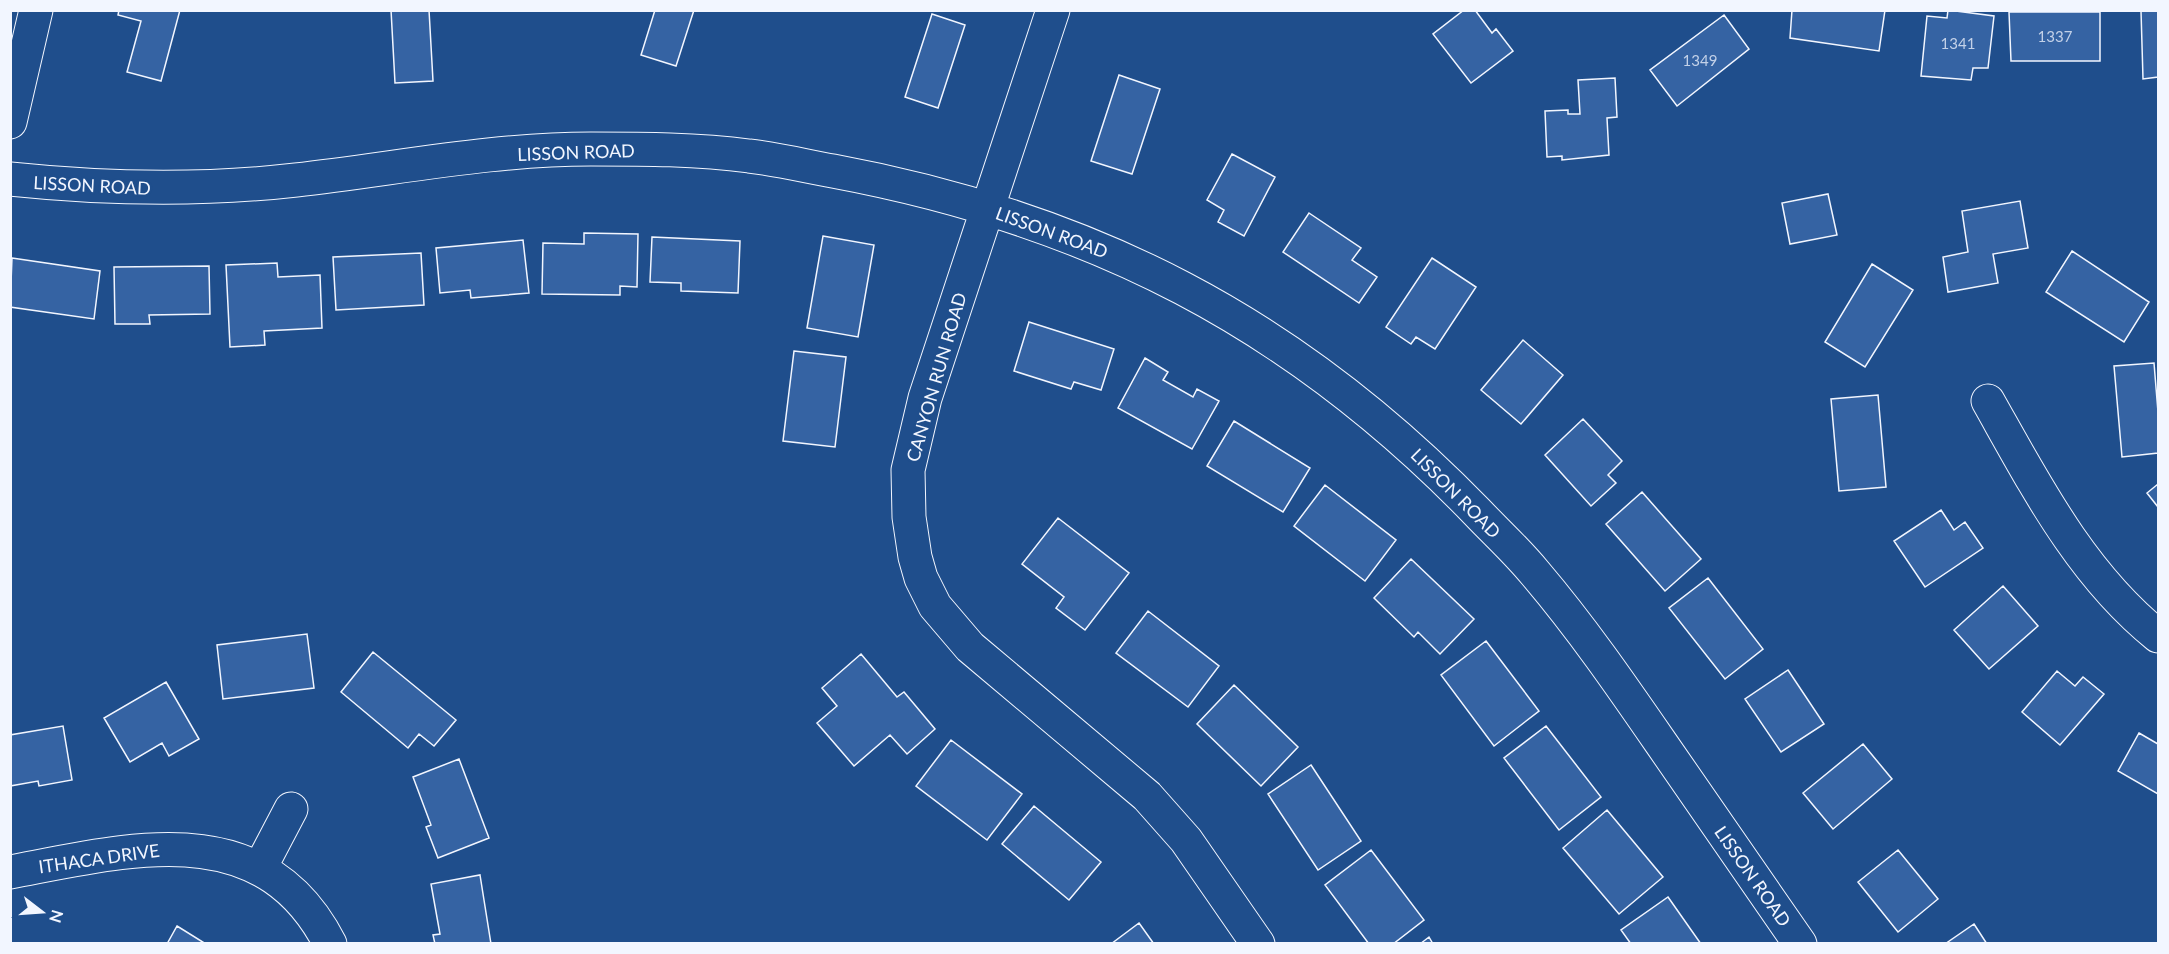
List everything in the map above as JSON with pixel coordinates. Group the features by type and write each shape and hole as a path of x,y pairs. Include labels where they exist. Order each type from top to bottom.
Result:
{"street":[{"path":"10,122 36,10"},
{"name":"CANYON RUN ROAD","path":"1053,10 926,398 908,470 909,517 921,578 935,606 970,647 1147,795 1186,840 1258,944"},
{"name":"LISSON ROAD","path":"10,179 142,189 223,187 511,154 584,149 684,151 750,156 897,183 988,208 1121,257 1183,287 1261,332 1302,359 1381,421 1433,468 1533,570 1596,650 1800,944"},
{"path":"1988,401 2051,513 2079,552 2123,603 2158,636"},
{"path":"260,868 291,808"},
{"name":"ITHACA DRIVE","path":"10,872 155,848 206,851 260,868 287,886 309,908 330,944"}],"building":[{"path":"119,10 180,10 161,81 127,72 141,21 118,15"},
{"path":"391,10 429,10 433,81 395,83"},
{"path":"655,10 694,10 676,66 641,55"},
{"path":"1464,10 1475,10 1492,33 1496,29 1513,51 1471,83 1433,34"},
{"path":"1792,10 1885,10 1879,51 1790,38"},
{"path":"1948,10 1994,16 1988,68 1973,68 1971,80 1921,76 1927,16 1947,18"},
{"path":"2158,10 2158,77 2143,79 2141,11"},
{"path":"2009,12 2100,12 2100,61 2011,61"},
{"path":"932,14 965,25 938,108 905,97"},
{"path":"1724,15 1749,49 1677,106 1650,70"},
{"path":"1119,75 1160,89 1132,174 1091,161"},
{"path":"1615,78 1617,117 1607,118 1609,155 1562,160 1562,156 1547,157 1545,111 1568,110 1568,114 1580,114 1578,80"},
{"path":"1232,154 1275,177 1244,236 1218,222 1224,210 1207,200"},
{"path":"1828,194 1837,235 1790,244 1782,203"},
{"path":"2020,201 2028,248 1993,254 1998,283 1948,292 1943,257 1968,252 1962,211"},
{"path":"1309,213 1361,248 1352,260 1377,277 1359,303 1283,252"},
{"path":"584,233 638,234 637,287 620,286 620,295 542,294 543,243 584,244"},
{"path":"823,236 874,245 858,337 807,328"},
{"path":"652,237 740,241 738,293 681,291 681,283 650,282"},
{"path":"523,240 529,293 471,298 470,290 440,293 436,248"},
{"path":"2072,251 2149,302 2124,342 2046,292"},
{"path":"421,253 424,305 336,310 333,257"},
{"path":"12,258 100,271 94,319 10,307"},
{"path":"1432,258 1476,287 1435,349 1416,337 1411,344 1386,327"},
{"path":"277,263 278,277 320,275 322,328 264,331 265,345 230,347 226,265"},
{"path":"1872,264 1913,290 1865,367 1825,342"},
{"path":"209,266 210,314 149,315 150,324 115,324 114,267"},
{"path":"1029,322 1114,349 1101,390 1074,382 1071,389 1014,371"},
{"path":"1523,340 1563,375 1521,424 1481,390"},
{"path":"794,351 846,357 835,447 783,441"},
{"path":"1145,358 1168,372 1163,380 1193,397 1197,389 1219,401 1192,449 1118,408"},
{"path":"2154,363 2158,412 2158,453 2122,457 2114,366"},
{"path":"1878,395 1886,487 1839,491 1831,399"},
{"path":"1583,419 1622,461 1608,475 1616,483 1591,506 1545,455"},
{"path":"1234,421 1310,468 1283,512 1207,466"},
{"path":"2158,484 2158,507 2147,493"},
{"path":"1325,485 1396,540 1365,581 1294,526"},
{"path":"1642,492 1701,559 1665,591 1606,524"},
{"path":"1941,510 1954,530 1965,522 1983,548 1925,587 1894,541"},
{"path":"1058,518 1129,573 1085,630 1056,608 1064,597 1022,564"},
{"path":"1411,559 1474,619 1440,654 1418,632 1414,637 1374,598"},
{"path":"1708,578 1763,649 1725,679 1669,608"},
{"path":"2003,586 2038,626 1989,669 1954,630"},
{"path":"1148,611 1219,666 1188,707 1116,653"},
{"path":"307,634 314,688 223,699 217,645"},
{"path":"1486,641 1539,711 1494,746 1441,675"},
{"path":"373,652 456,720 434,746 419,734 408,748 341,692"},
{"path":"861,654 897,697 904,692 935,729 907,754 890,735 854,766 817,723 837,706 822,688"},
{"path":"1788,670 1824,724 1781,752 1745,699"},
{"path":"2057,671 2075,686 2083,677 2104,694 2060,745 2022,712"},
{"path":"166,682 199,739 169,756 162,743 130,762 104,718"},
{"path":"1234,685 1298,747 1261,786 1197,724"},
{"path":"63,726 72,780 39,786 38,781 10,786 10,735"},
{"path":"1546,726 1601,797 1559,830 1504,758"},
{"path":"2139,733 2158,744 2158,794 2118,771"},
{"path":"951,740 1022,794 987,840 916,786"},
{"path":"1863,744 1892,779 1833,829 1803,793"},
{"path":"459,759 489,838 438,858 426,827 431,825 413,777"},
{"path":"1311,765 1361,841 1318,870 1268,794"},
{"path":"1034,806 1101,862 1069,900 1002,844"},
{"path":"1607,810 1663,877 1619,914 1563,848"},
{"path":"1371,850 1424,920 1393,944 1369,944 1325,885"},
{"path":"1898,850 1938,899 1898,932 1858,882"},
{"path":"480,875 491,944 435,944 433,935 440,934 431,884"},
{"path":"1668,897 1701,944 1631,944 1621,930"},
{"path":"1139,923 1154,944 1111,944"},
{"path":"1974,924 1987,944 1945,944"},
{"path":"177,926 206,944 167,944"},
{"path":"1429,937 1433,944 1420,944"}]}
